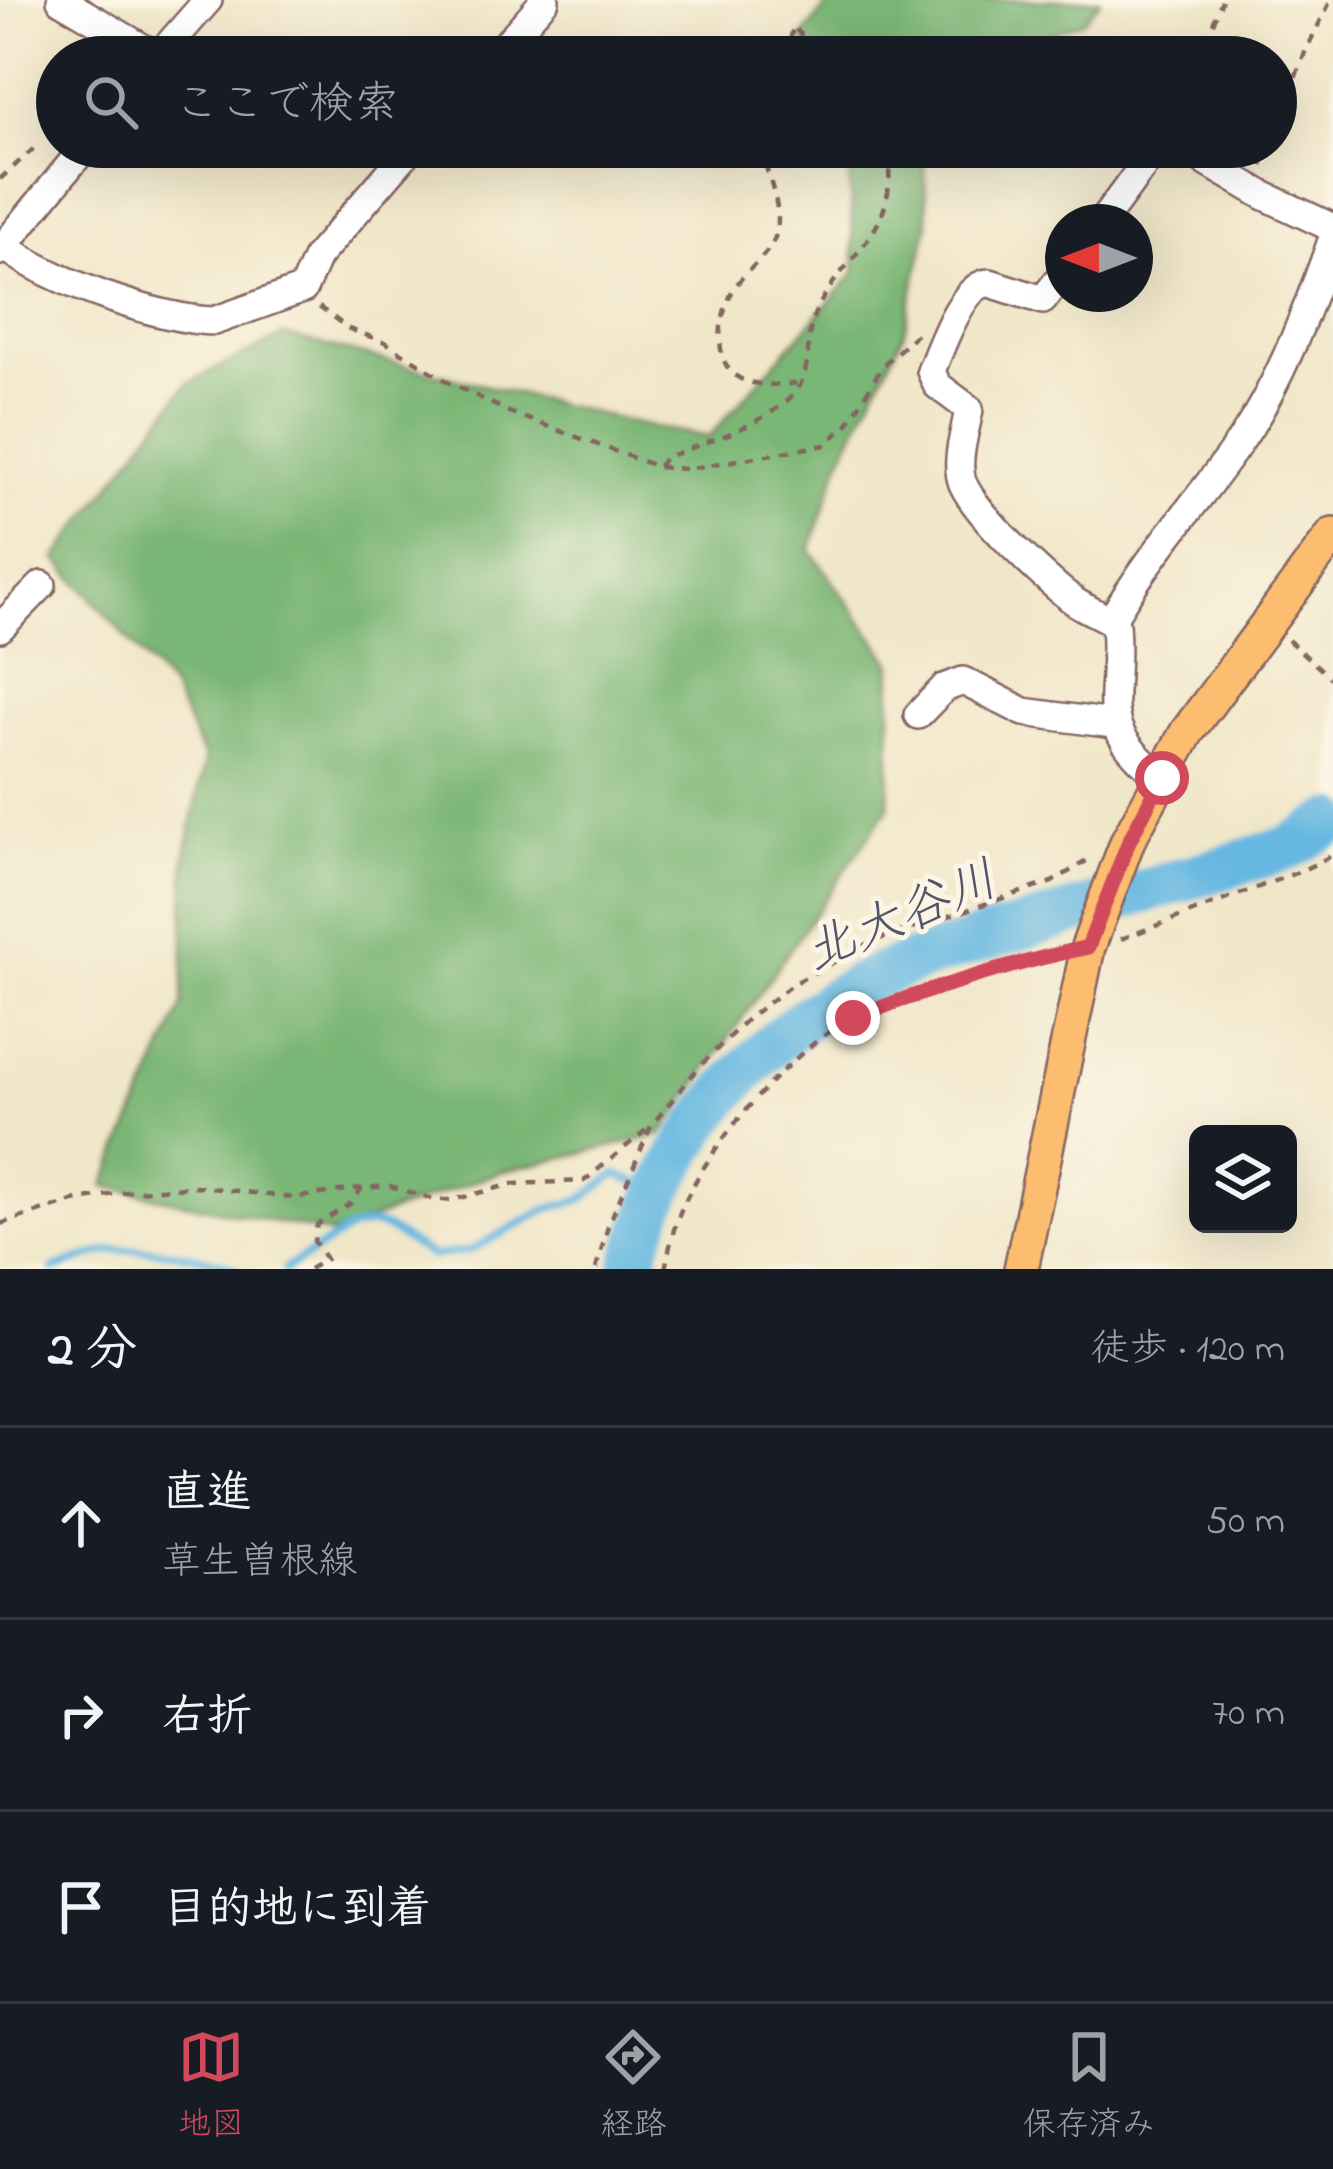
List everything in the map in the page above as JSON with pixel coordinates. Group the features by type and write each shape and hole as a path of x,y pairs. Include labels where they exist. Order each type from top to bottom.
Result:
{"main road":[{"path":"1021,1269 1089,942 1118,867 1187,732 1333,536"}],"street":[{"path":"61,0 122,36"},
{"path":"176,36 208,0"},
{"path":"513,36 545,0"},
{"path":"68,168 2,248 96,292 199,321 214,321 303,289 317,257 394,168"},
{"path":"1115,204 1142,168"},
{"path":"1217,168 1333,227"},
{"path":"1111,621 1151,556 1242,439 1265,401 1333,238"},
{"path":"1045,297 980,282 961,302 931,371 937,385 969,409 961,469 964,484 995,525 1042,573 1073,600 1115,624 1114,724 1135,758 1162,778"},
{"path":"0,628 42,585"},
{"path":"919,715 944,688 964,681 1024,712 1114,724"}],"path":[{"path":"1208,36 1222,0"},
{"path":"1297,73 1331,0"},
{"path":"0,179 36,147"},
{"path":"767,168 777,208 776,235 730,295 723,315 723,360 744,381 803,383"},
{"path":"658,467 665,458 761,419 803,383 815,313 884,214 886,168"},
{"path":"303,289 349,329 385,342 448,382 567,435 658,467 686,469 825,445 848,424 884,364 940,313 961,302"},
{"path":"1267,621 1333,680"},
{"path":"0,1223 73,1201 196,1186 293,1198 390,1186 435,1200 453,1200 512,1184 584,1180 651,1126 699,1067 748,1018 839,957 1052,882 1101,854 1118,867"},
{"path":"664,1269 679,1216 715,1149 795,1058 853,1018 1018,962 1089,942 1124,938 1300,872 1333,855"},
{"path":"596,1269 608,1226 651,1126"},
{"path":"309,1269 326,1259 314,1241 317,1225 350,1203 362,1188"}],"green space":[{"path":"831,0 1101,0 1083,21 1045,36 804,36"},
{"path":"924,168 928,225 903,335 841,459 810,550 892,663 889,807 661,1135 500,1172 332,1234 104,1186 183,1005 185,858 205,759 171,688 56,558 188,383 284,335 641,425 709,437 855,273 849,171"}],"waterway":[{"name":"北大谷川","path":"632,1269 663,1186 711,1111 772,1046 844,993 928,957 1288,848 1333,822"},
{"path":"285,1269 348,1230 369,1224 383,1226 432,1256 469,1251 547,1209 581,1200 616,1174 659,1192"},
{"path":"53,1269 114,1250 187,1255 236,1269"}],"route":[{"path":"853,1018 1018,962 1088,947 1129,841 1162,778"}]}
